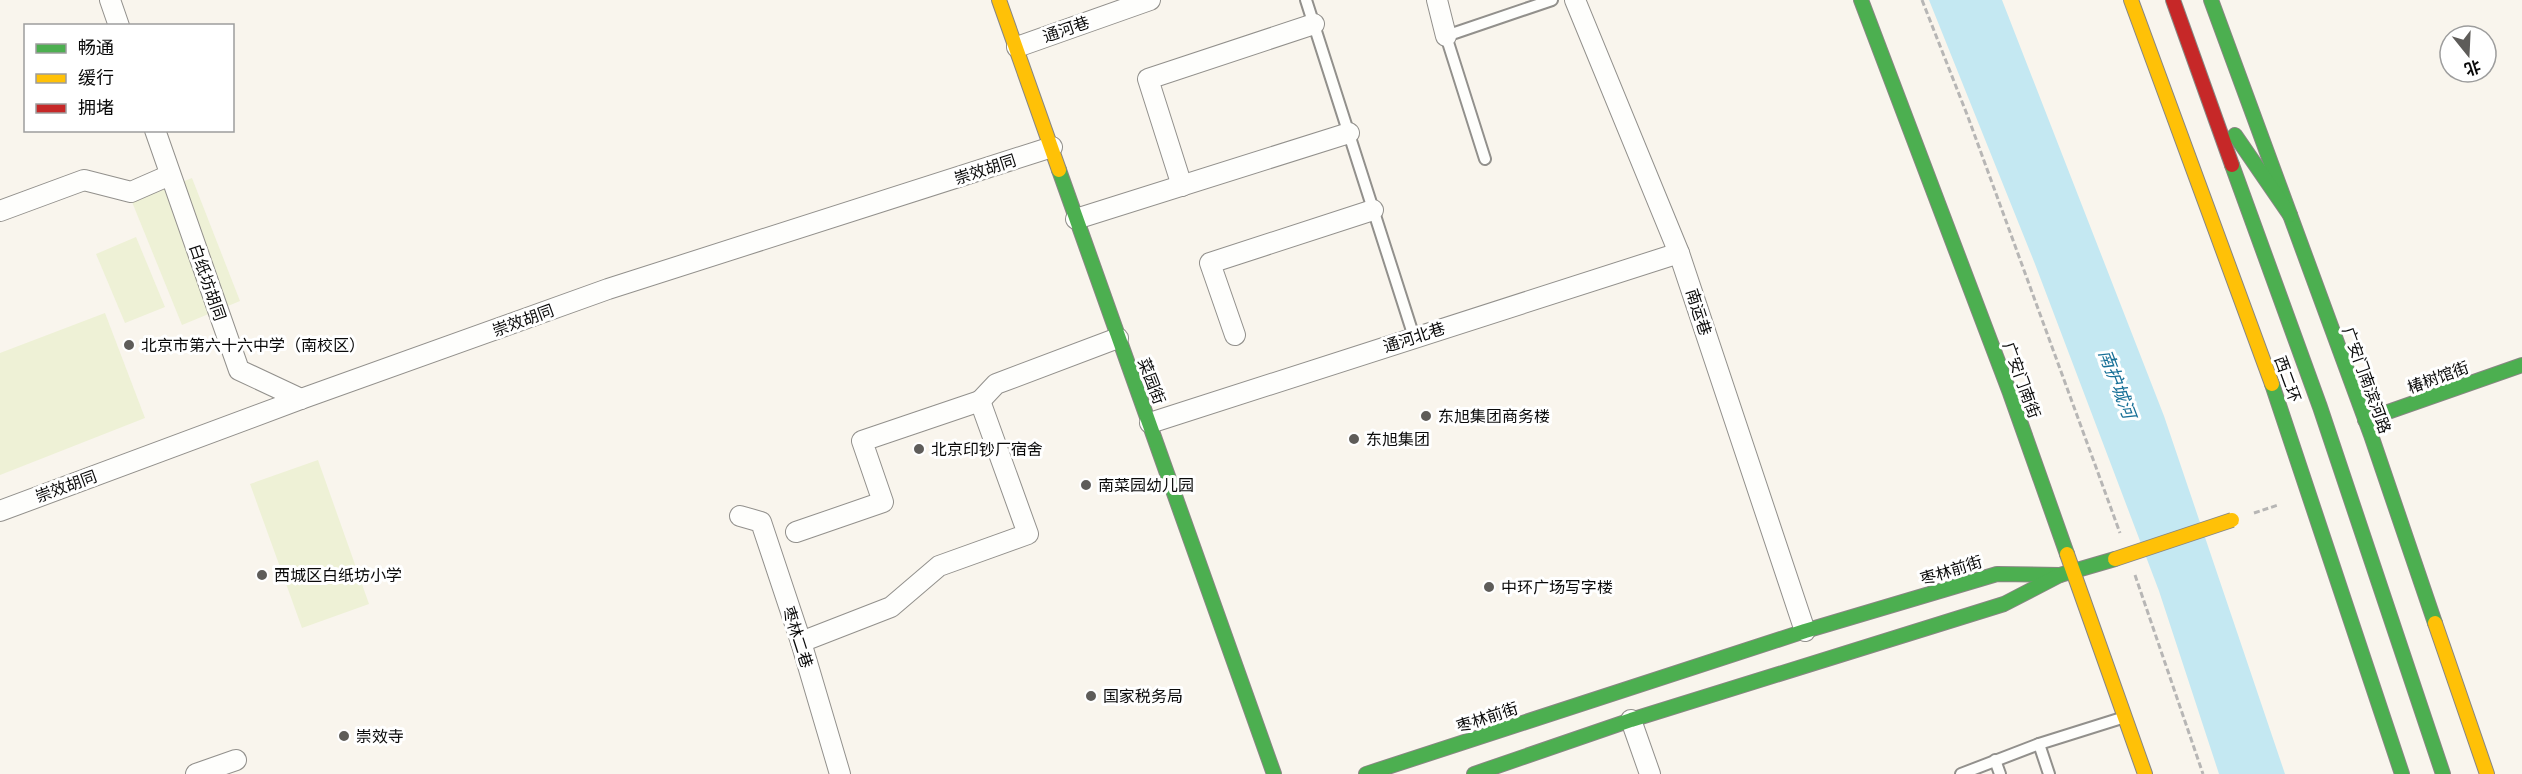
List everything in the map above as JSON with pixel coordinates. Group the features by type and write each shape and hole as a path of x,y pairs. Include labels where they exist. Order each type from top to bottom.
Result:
{"main road":[{"name":"菜园街","path":"999,0 1274,774"},
{"path":"1846,0 1888,110"},
{"name":"广安门南街","path":"1861,0 2010,393 2113,726"},
{"name":"西二环","path":"2131,0 2285,420 2402,774"},
{"name":"西二环","path":"2173,0 2320,407 2444,774"},
{"name":"广安门南滨河路","path":"2211,0 2365,420 2376,433 2487,774"},
{"path":"2211,101 2290,215"},
{"name":"椿树馆街","path":"2365,420 2522,365"},
{"name":"广安门南街","path":"2008,430 2125,717 2145,774"},
{"path":"1474,774 1631,720 2004,604 2066,573 2232,520"},
{"name":"枣林前街","path":"1366,774 1805,631 1997,574 2066,573"}],"street":[{"path":"110,0 118,24"},
{"name":"通河巷","path":"1017,47 1150,0"},
{"path":"1437,0 1446,36"},
{"name":"南运巷","path":"1575,0 1679,253 1805,631"},
{"path":"1182,186 1148,79 1314,24"},
{"name":"白纸坊胡同","path":"156,132 239,370 301,399"},
{"path":"1076,219 1349,133"},
{"name":"崇效胡同","path":"0,511 301,399 608,289 1052,147"},
{"path":"0,211 84,180 131,192 170,175"},
{"path":"1235,335 1210,263 1373,210"},
{"name":"通河北巷","path":"1150,423 1679,253"},
{"path":"796,532 883,502 862,441 980,401 996,384 1118,338"},
{"path":"801,642 891,607 939,566 1028,534 980,401"},
{"name":"枣林二巷","path":"740,516 761,522 801,642 840,774"},
{"path":"1631,720 1650,774"},
{"path":"196,774 236,760"}],"lane":[{"path":"1306,0 1414,337"},
{"path":"1485,159 1446,36 1552,0"},
{"path":"1961,774 2039,744 2113,726 2125,717"},
{"path":"2039,744 2049,774"},
{"path":"1995,760 2001,774"}],"path":[{"path":"1922,0 1968,117 2122,540"},
{"path":"2135,574 2203,774"}],"green space":[{"path":"192,178 240,301 182,325 132,202"},
{"path":"136,237 165,307 125,323 96,254"},
{"path":"105,313 145,418 0,475 0,353"},
{"path":"318,460 369,604 302,628 250,484"}],"water":[{"name":"南护城河","path":"1929,0 2002,0 2164,416 2285,774 2219,774 2159,591 2035,264"}],"traffic: fast":[{"path":"1861,0 2010,393 2067,554"},
{"path":"2211,0 2371,435 2435,623"},
{"path":"2235,135 2290,215"},
{"path":"2232,165 2320,407 2443,774"},
{"path":"1059,170 1274,774"},
{"path":"2365,420 2522,365"},
{"path":"2272,384 2402,774"},
{"path":"1474,774 1631,720 2004,604 2060,575 2115,559"},
{"path":"1366,774 1805,631 1997,574 2060,575"}],"traffic: slow":[{"path":"999,0 1059,170"},
{"path":"2131,0 2272,384"},
{"path":"2115,559 2232,520"},
{"path":"2067,554 2145,774"},
{"path":"2435,623 2487,774"}],"traffic: jam":[{"path":"2173,0 2232,165"}],"place":[{"name":"北京市第六十六中学（南校区）","path":"129,345"},
{"name":"东旭集团商务楼","path":"1426,416"},
{"name":"东旭集团","path":"1354,439"},
{"name":"北京印钞厂宿舍","path":"919,449"},
{"name":"南菜园幼儿园","path":"1086,485"},
{"name":"西城区白纸坊小学","path":"262,575"},
{"name":"中环广场写字楼","path":"1489,587"},
{"name":"国家税务局","path":"1091,696"},
{"name":"崇效寺","path":"344,736"}]}
